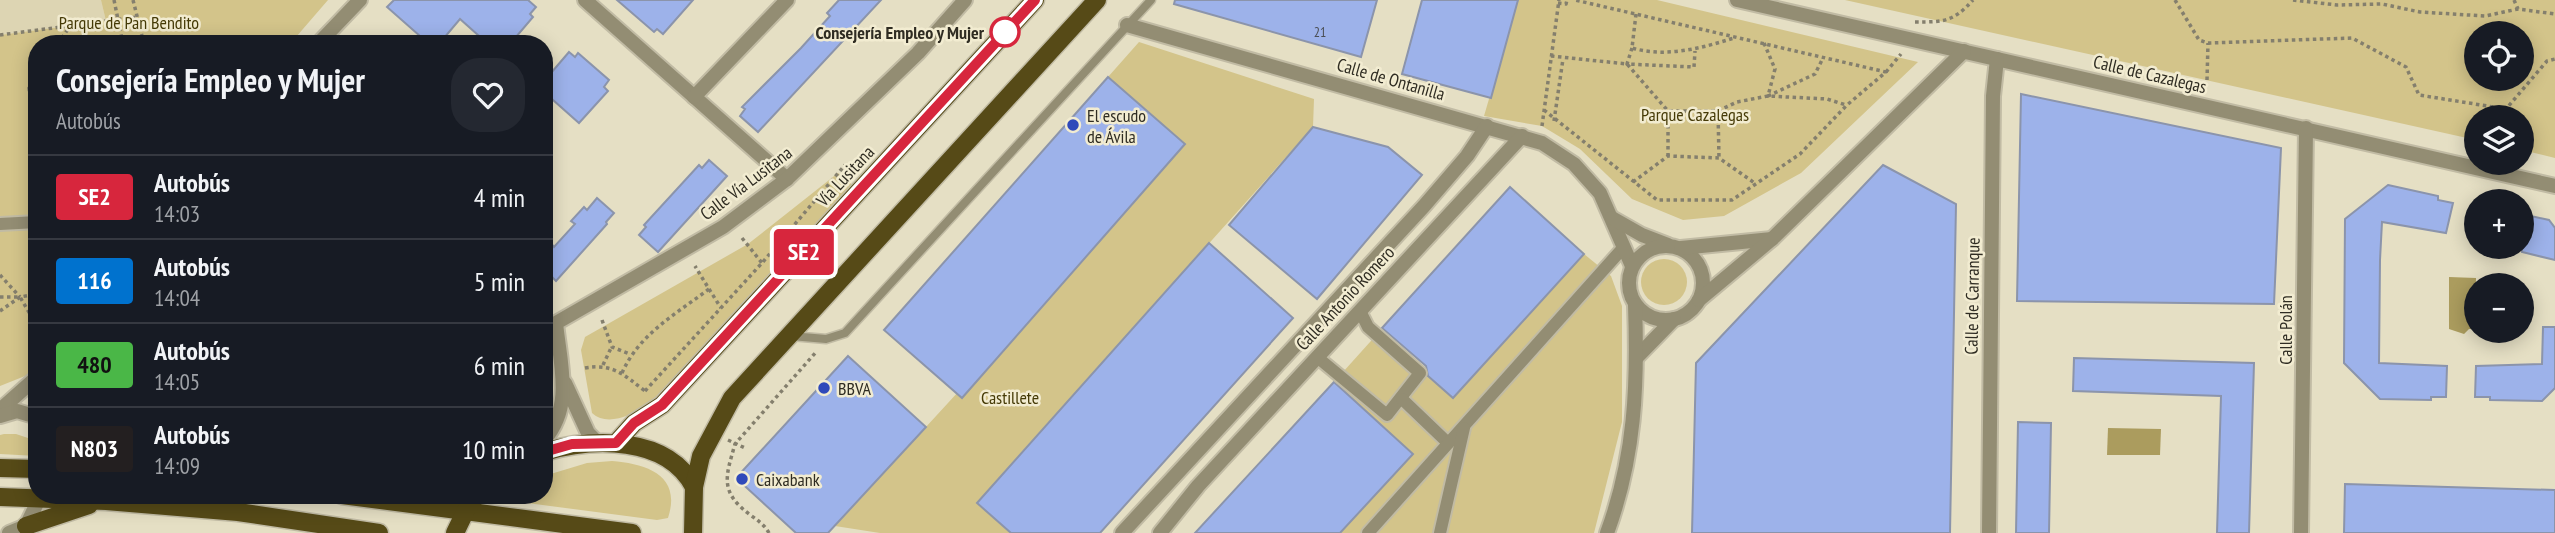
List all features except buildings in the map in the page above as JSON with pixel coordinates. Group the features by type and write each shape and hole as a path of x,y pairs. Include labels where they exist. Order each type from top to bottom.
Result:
{"main road":[{"name":"Vía Lusitana","path":"616,443 634,423 662,405 1035,0"},
{"path":"693,533 694,487 701,456 732,398 1097,0"},
{"path":"553,449 572,444 616,443 663,455 681,467 694,487"},
{"path":"0,468 28,468"},
{"path":"0,496 28,496"},
{"path":"18,530 71,509 93,504"},
{"path":"142,504 238,512 379,533"},
{"path":"455,533 471,504"},
{"path":"482,504 632,533"}],"street":[{"path":"327,35 360,0"},
{"path":"585,0 787,180"},
{"path":"694,97 787,0"},
{"name":"Calle Vía Lusitana","path":"553,429 563,408 556,323 723,227 787,180 918,53 965,0"},
{"name":"Calle de Cazalegas","path":"1737,0 2555,186"},
{"name":"Calle de Ontanilla","path":"1127,25 1542,142 1574,164 1600,193 1632,265"},
{"path":"1699,300 1772,239 1964,51"},
{"name":"Calle de Carranque","path":"1989,533 1993,96 1997,59"},
{"name":"Calle Antonio Romero","path":"1130,530 1183,467 1424,205 1467,156 1488,126"},
{"name":"Calle Polán","path":"2301,533 2306,128"},
{"name":"Calle Antonio Romero","path":"1160,533 1198,486 1522,136"},
{"path":"1612,218 1642,235 1675,247 1699,265 1703,276 1703,289 1693,309 1674,319 1637,357"},
{"path":"0,224 28,222"},
{"path":"1618,533 1619,501 1635,419 1635,305 1628,286 1632,265 1647,250 1772,239"},
{"path":"1368,533 1623,248"},
{"path":"1635,305 1652,318 1674,319"},
{"path":"1317,357 1387,415 1402,399 1420,373 1368,327 1360,311"},
{"name":"Calle Vía Lusitana","path":"562,373 581,419 598,443"},
{"path":"0,410 28,385"},
{"path":"1402,399 1448,443"},
{"path":"0,416 17,411 28,414"},
{"path":"1440,533 1465,425"},
{"path":"1607,533 1619,501"},
{"path":"18,530 35,504"}],"lane":[{"path":"788,336 826,339 845,333 1151,0"}],"path":[{"path":"114,0 121,35"},
{"path":"133,0 142,35"},
{"path":"1542,126 1558,1 1566,4 1567,0"},
{"path":"1575,0 1886,72"},
{"path":"1915,22 1944,22 1960,14 1973,0"},
{"path":"2175,0 2199,40 2208,43 2352,37 2406,67 2419,95 2480,105"},
{"path":"2293,0 2337,5 2382,4 2420,12 2485,16 2518,9 2555,13"},
{"path":"2514,0 2518,9"},
{"path":"1627,64 1636,14"},
{"path":"0,35 137,17"},
{"path":"64,35 71,26"},
{"path":"1632,48 1695,51 1736,37"},
{"path":"1764,43 1775,69 1768,96"},
{"path":"2207,79 2208,43"},
{"path":"1551,57 1694,67 1695,51"},
{"path":"1544,110 1554,121 1657,200 1732,200 1800,154 1847,105 1886,72 1901,54"},
{"path":"1554,121 1563,58"},
{"path":"1668,111 1718,111 1737,102 1768,96 1815,75 1823,58"},
{"path":"2508,105 2547,61 2555,59"},
{"path":"1627,64 1668,111 1668,156"},
{"path":"1768,96 1827,99 1847,105"},
{"path":"1718,111 1719,158"},
{"path":"1633,181 1668,156 1719,158 1756,184"},
{"path":"645,391 762,263 845,165"},
{"path":"743,238 762,263"},
{"path":"695,266 721,307"},
{"path":"0,275 20,297 28,311"},
{"path":"622,373 631,354 647,335 709,289"},
{"path":"0,298 28,296"},
{"path":"0,311 20,297"},
{"path":"601,320 612,347 631,354"},
{"path":"603,365 612,347"},
{"path":"584,368 603,365 622,373 655,399"},
{"path":"728,440 745,448"}],"shaded area":[{"path":"0,0 101,0 106,21 0,35"},
{"path":"2449,277 2464,278 2464,334 2449,329"},
{"path":"2108,428 2161,429 2160,455 2107,455"}],"green space":[{"name":"Parque de Pan Bendito","path":"101,0 328,0 298,35 28,35 28,375 0,386 0,35 106,21"},
{"name":"Parque Cazalegas","path":"1518,0 1657,0 1918,62 1801,173 1724,216 1683,220 1632,199 1580,149 1542,126 1484,116"},
{"path":"1845,0 2555,0 2555,158 2534,153 2534,105 2464,105 2464,137"},
{"name":"Castillete","path":"1139,42 1314,99 1313,127 977,503 1011,533 880,533 835,526 1185,145 1108,77"},
{"path":"838,173 855,187 672,385 647,406 627,416 605,419 592,413 581,350 585,337 748,244"},
{"path":"1584,254 1611,276 1622,306 1622,422 1594,533 1340,533 1413,454 1334,382 1379,332 1453,398"},
{"path":"1664,259 1673,260 1680,266 1686,273 1686,291 1680,298 1673,304 1664,305 1655,304 1648,298 1642,291 1641,282 1642,273 1648,266 1655,260"},
{"path":"16,434 28,438 28,456 0,454 0,435"},
{"path":"612,461 637,465 658,475 666,482 670,491 668,518 657,520 535,504 553,504 553,473 587,463"}],"bus line":[{"name":"SE2","path":"553,449 572,444 616,443 634,423 662,405 1035,0"}],"place":[{"name":"Consejería Empleo y Mujer","path":"1005,32"},
{"name":"El escudo de Ávila","path":"1073,125"},
{"name":"BBVA","path":"824,388"},
{"name":"Caixabank","path":"742,479"}]}
